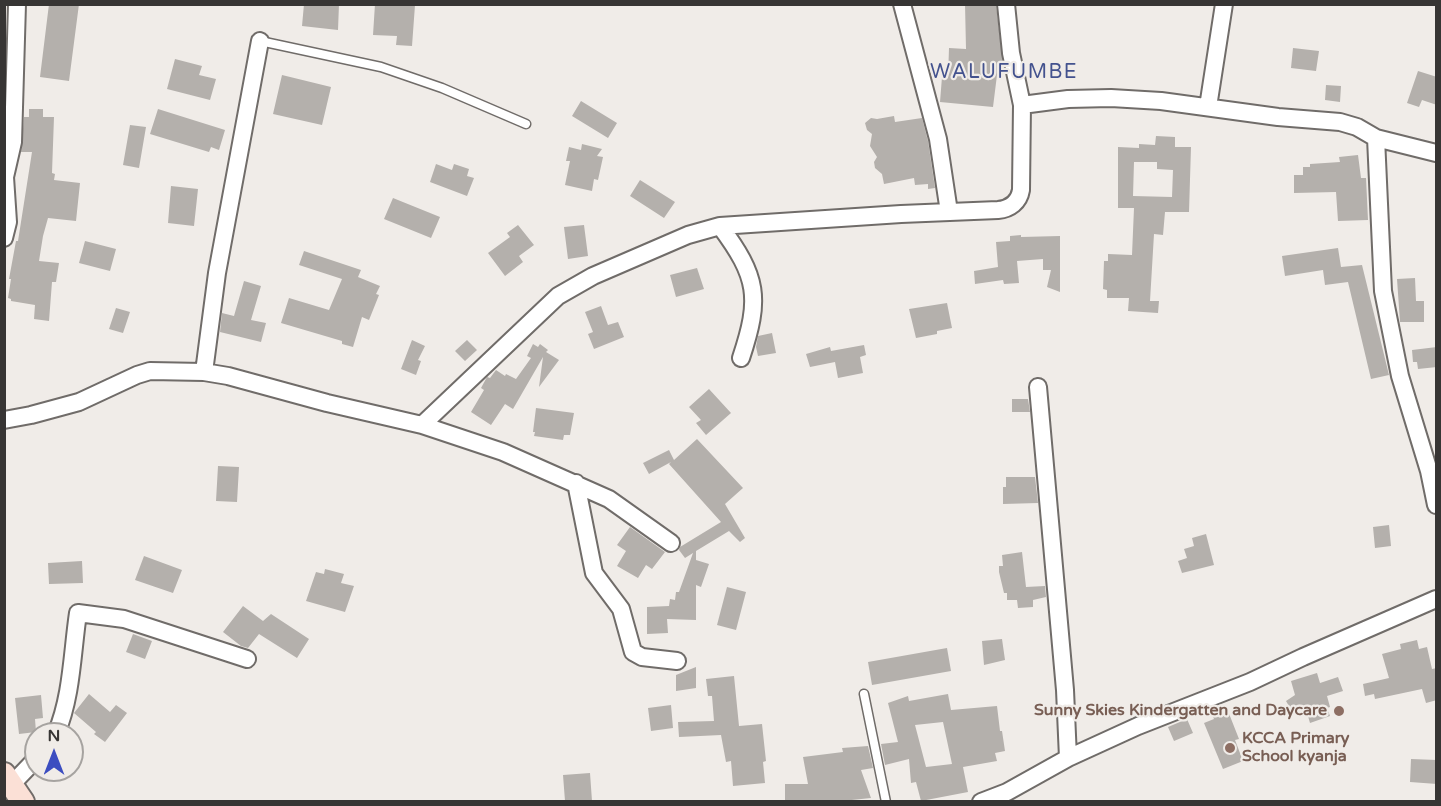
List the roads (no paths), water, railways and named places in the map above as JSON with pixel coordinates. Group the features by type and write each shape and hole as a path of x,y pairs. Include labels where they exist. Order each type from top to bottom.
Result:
{"street":[{"path":"4,238 8,222 5,177 13,142 17,4"},
{"path":"902,4 938,139 949,212"},
{"path":"422,425 558,296 603,272 688,235 720,226 1004,209 1017,201 1021,190 1022,105 1011,52 1006,4"},
{"path":"1208,107 1224,4"},
{"path":"204,372 217,273 260,41"},
{"path":"1022,105 1068,99 1111,98 1340,122 1357,127 1376,138 1437,153"},
{"path":"1376,138 1380,184 1383,291 1400,376 1437,505"},
{"path":"720,226 748,267 752,288 754,316 741,358"},
{"path":"4,420 79,402 150,371 204,372 228,376 358,411 422,425 503,452 609,498 671,543"},
{"path":"1038,387 1065,690 1068,758"},
{"path":"576,483 594,573 621,609 633,652 642,657 677,661"},
{"path":"981,801 1007,792 1068,758 1138,726 1250,682 1437,599"},
{"path":"61,722 70,688 78,613 124,619 247,659"},
{"path":"13,786 24,773"}],"lane":[{"path":"260,41 381,68 442,88 526,124"},
{"path":"864,694 886,801"}],"place":[{"name":"Sunny Skies Kindergatten and Daycare","path":"1339,711"},
{"name":"KCCA Primary School kyanja","path":"1230,748"}],"district":[{"name":"WALUFUMBE","path":"1004,73"}]}
